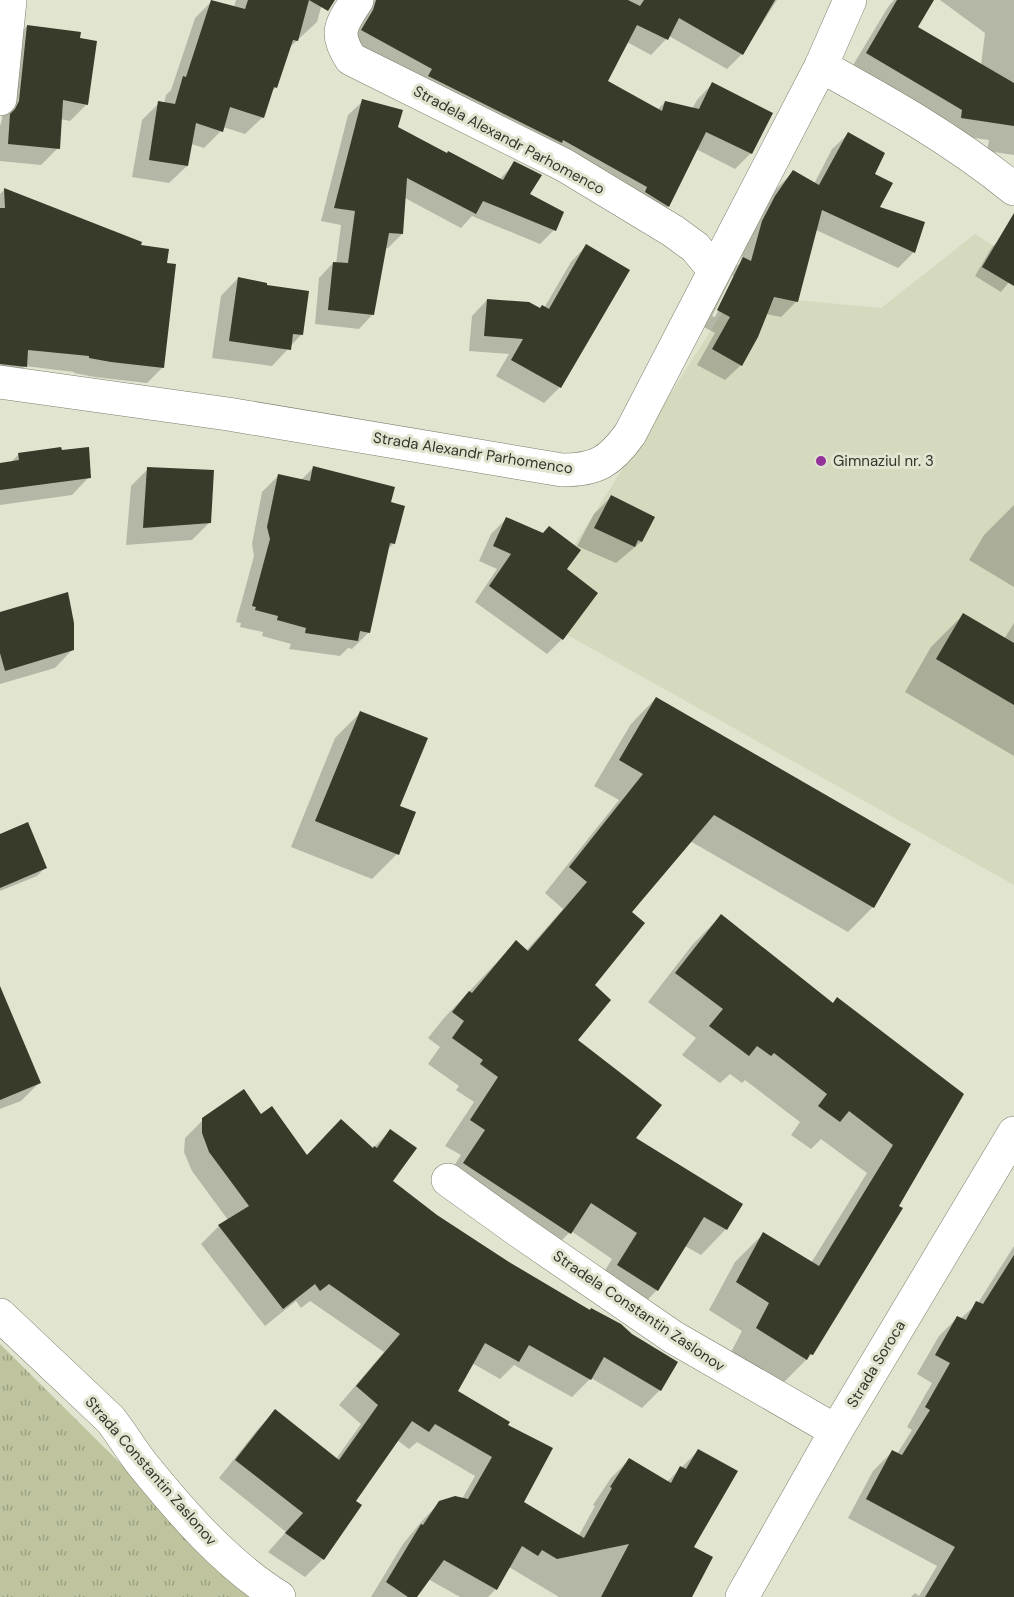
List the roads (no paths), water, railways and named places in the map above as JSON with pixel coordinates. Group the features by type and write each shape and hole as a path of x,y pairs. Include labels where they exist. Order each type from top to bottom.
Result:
{"street":[{"path":"0,99 9,0"},
{"name":"Stradela Alexandr Parhomenco","path":"357,0 340,27 341,44 351,58 564,165 673,231 695,247 714,270"},
{"name":"Strada Alexandr Parhomenco","path":"0,382 228,414 562,470 583,470 603,463 619,450 630,434 820,66 850,0"},
{"path":"820,66 947,139 1014,189"},
{"name":"Strada Soroca","path":"742,1597 837,1431 1014,1133"},
{"name":"Stradela Сonstantin Zaslonov","path":"448,1179 519,1232 673,1337 837,1431"},
{"name":"Strada Constantin Zaslonov","path":"0,1315 110,1419 141,1463 216,1547 247,1574 279,1597"}],"place":[{"name":"Gimnaziul nr. 3","path":"821,461"}]}
